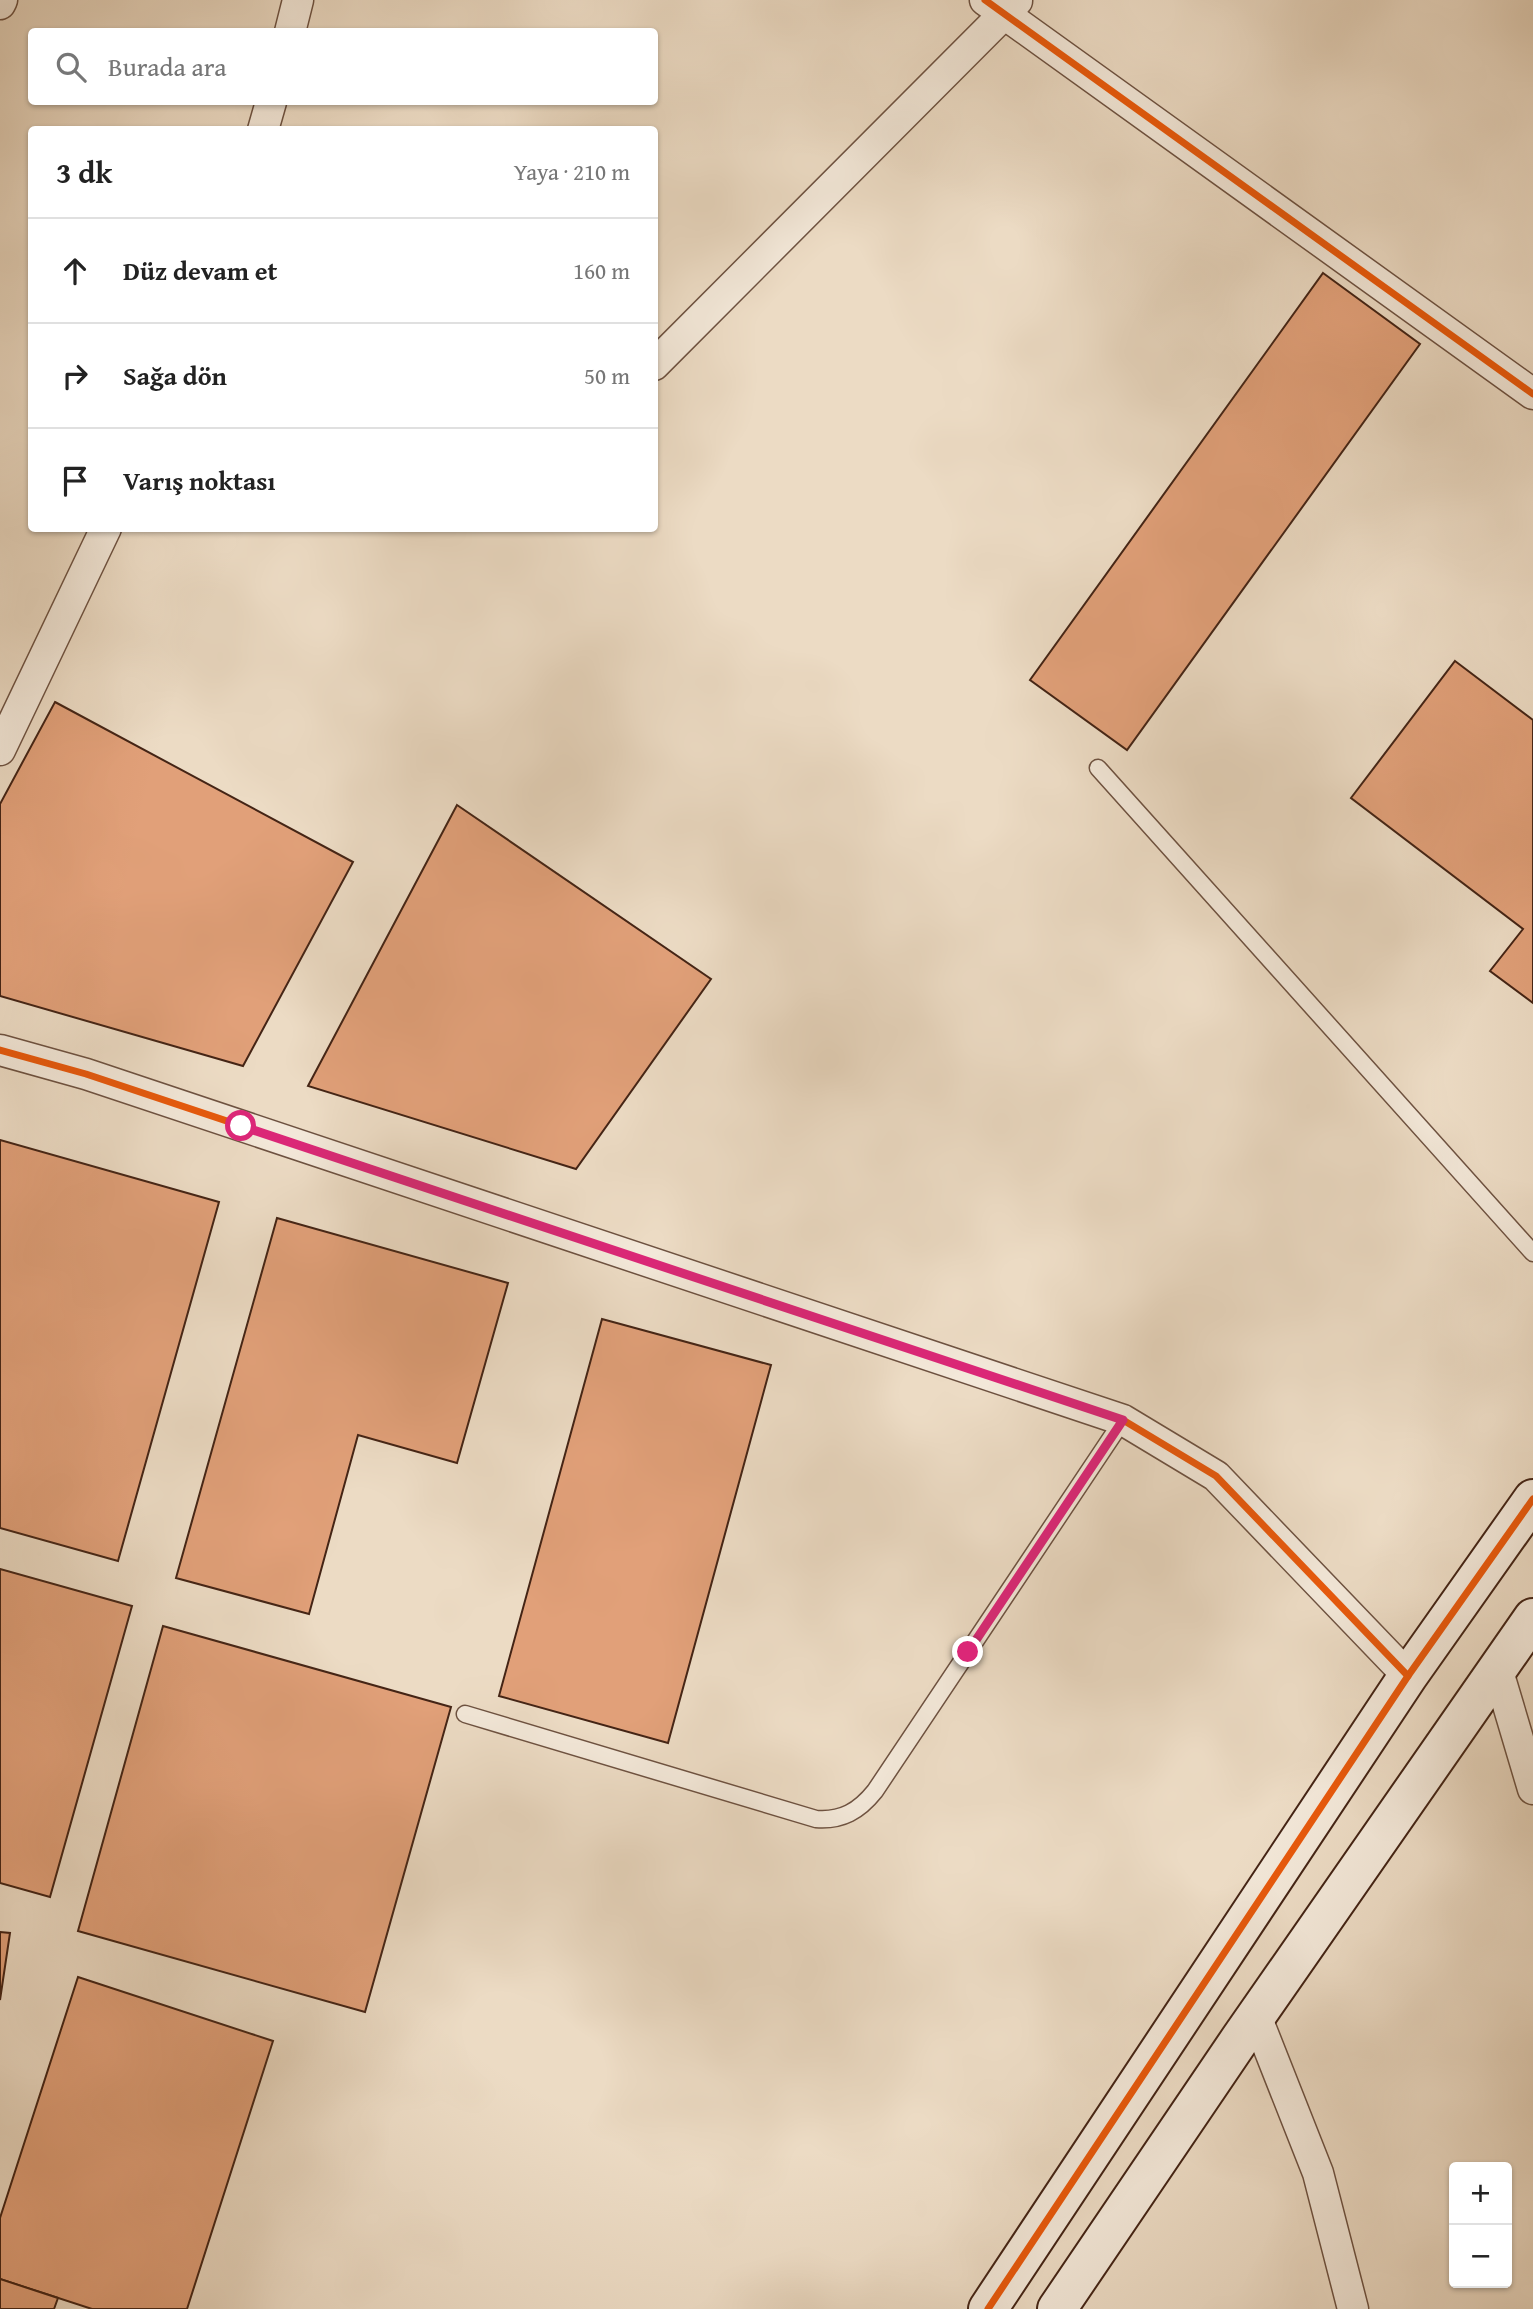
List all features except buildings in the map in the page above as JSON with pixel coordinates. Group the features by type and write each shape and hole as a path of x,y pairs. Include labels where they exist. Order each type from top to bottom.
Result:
{"street":[{"path":"291,28 298,0"},
{"path":"658,361 1003,5 1533,394"},
{"path":"264,126 270,105"},
{"path":"0,750 104,532"},
{"path":"0,1050 86,1074 1123,1420 1216,1476 1408,1676"},
{"path":"988,2309 1408,1676 1533,1499"},
{"path":"1057,2309 1256,2016 1533,1618"},
{"path":"1497,1668 1533,1789"},
{"path":"1256,2016 1318,2173 1353,2309"}],"lane":[{"path":"1098,768 1533,1253"},
{"path":"465,1714 816,1819 829,1820 855,1812 875,1791 1123,1420"}],"cycle path":[{"path":"985,0 1533,394"},
{"path":"0,1050 86,1074 1123,1420 1216,1476 1408,1676"},
{"path":"988,2309 1408,1676 1533,1499"}],"route":[{"path":"241,1126 1123,1420 968,1652"}]}
